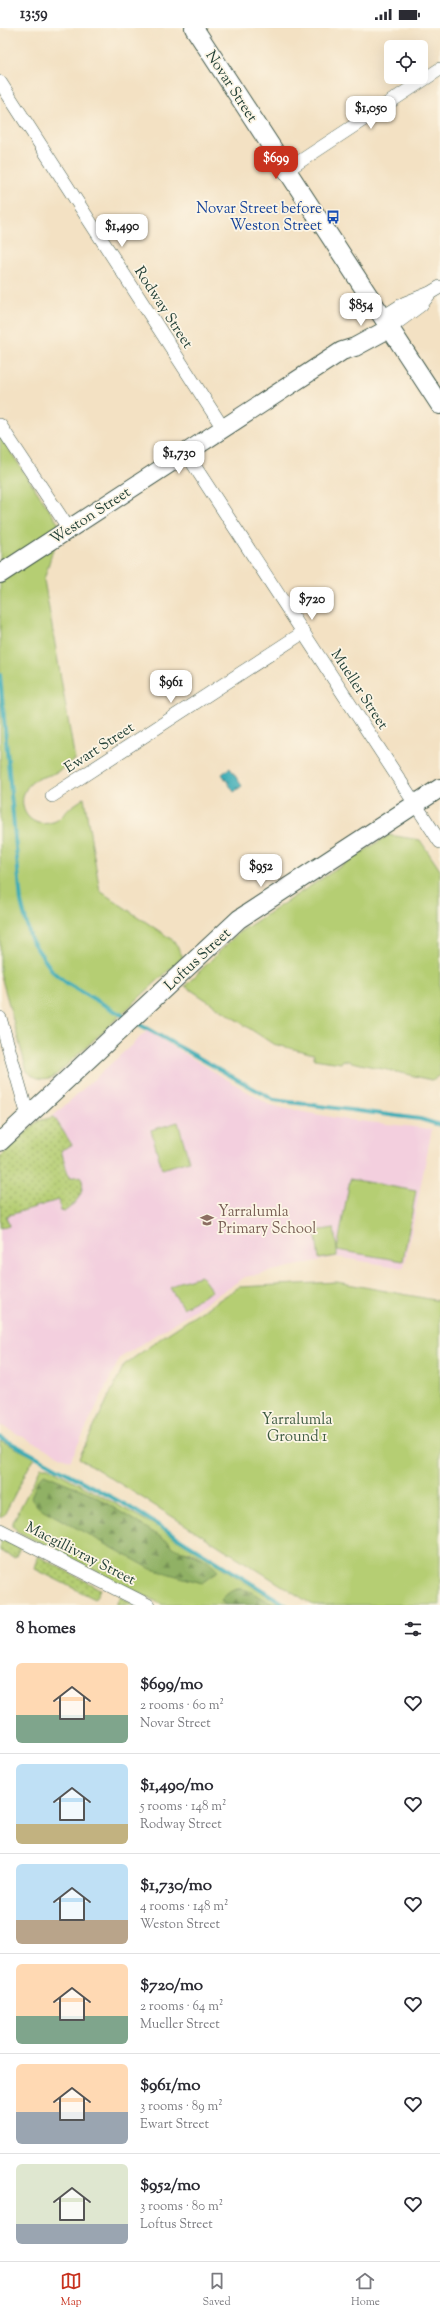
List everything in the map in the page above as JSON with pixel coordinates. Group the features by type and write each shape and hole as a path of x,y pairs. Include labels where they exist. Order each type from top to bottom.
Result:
{"street":[{"name":"Novar Street","path":"194,28 440,405"},
{"path":"287,170 440,69"},
{"name":"Rodway Street","path":"0,82 223,428"},
{"name":"Weston Street","path":"0,574 342,351 350,340 386,322 405,303 435,290"},
{"path":"0,424 69,529"},
{"name":"Mueller Street","path":"186,453 440,842"},
{"name":"Ewart Street","path":"52,796 304,632"},
{"name":"Loftus Street","path":"0,1142 239,920 440,788"},
{"path":"0,1018 28,1116"},
{"name":"Macgillivray Street","path":"0,1530 148,1605"}],"shaded area":[{"name":"Yarralumla Primary School","path":"147,1031 271,1106 342,1119 432,1129 404,1268 336,1257 245,1277 120,1358 70,1461 0,1425 0,1164"}],"green space":[{"path":"0,436 60,526 44,580 75,760 58,772 39,778 30,784 25,791 23,798 25,813 36,822 44,824 53,822 58,820 84,798 100,891 174,941 183,957 56,1075 45,1079 37,1078 27,1071 0,972"},
{"path":"389,835 420,840 440,870 440,1075 432,1080 343,1060 341,1063 314,1059 314,1054 273,1044 185,986 238,933"},
{"path":"54,1117 72,1145 61,1150 69,1178 80,1176 83,1186 80,1196 65,1211 61,1210 58,1200 6,1216 9,1226 0,1228 0,1157 38,1121"},
{"path":"178,1122 189,1161 162,1169 151,1130"},
{"path":"350,1179 416,1191 403,1261 337,1250"},
{"path":"334,1228 337,1256 319,1259 315,1231"},
{"path":"201,1276 212,1291 183,1308 170,1288 179,1282"},
{"name":"Yarralumla Ground 1","path":"337,1282 440,1301 440,1605 313,1605 79,1458 124,1365 164,1336 239,1287"},
{"path":"0,1440 34,1457 4,1515 0,1518"},
{"path":"41,1467 48,1467 158,1527 282,1605 273,1604 244,1589 237,1589 229,1592 221,1600 225,1605 163,1605 18,1532 13,1526 13,1522","holes":["44,1474 90,1493 169,1542 173,1548 201,1557 218,1571 202,1583 151,1569 38,1507 31,1498 37,1481"]},
{"path":"44,1474 90,1493 169,1542 171,1546 207,1560 218,1571 202,1583 151,1569 38,1507 31,1498 37,1481"},
{"path":"0,1539 20,1548 15,1558 0,1551"},
{"path":"38,1556 100,1589 95,1599 35,1569"},
{"path":"245,1588 273,1605 225,1605 221,1600 229,1591"},
{"path":"120,1597 135,1605 116,1605"}],"water":[{"path":"230,768 242,786 234,792 222,774"}],"waterway":[{"path":"0,675 21,902 31,940 53,972 68,984 127,1018"},
{"path":"135,1022 274,1100 420,1119 440,1125"},
{"path":"0,1437 126,1505 286,1605"}],"place":[{"name":"Novar Street before Weston Street","path":"333,217"},
{"name":"Yarralumla Primary School","path":"207,1220"}]}
